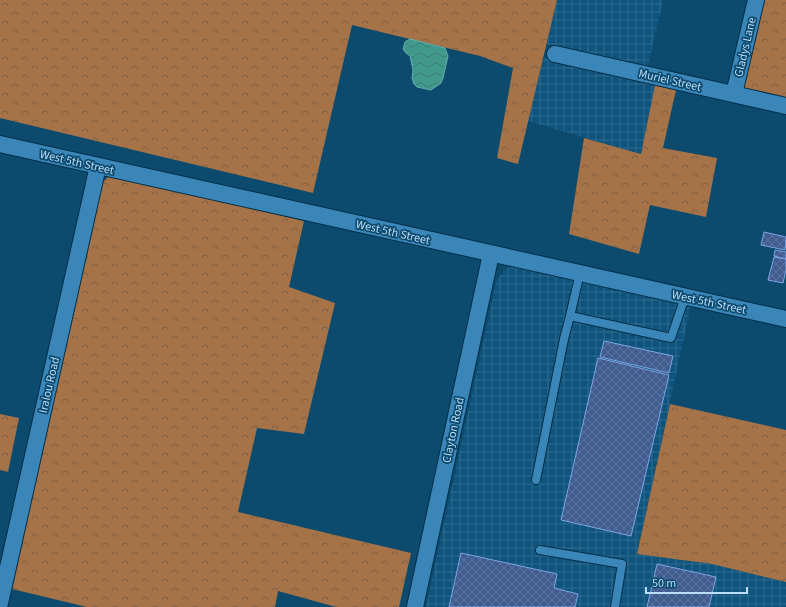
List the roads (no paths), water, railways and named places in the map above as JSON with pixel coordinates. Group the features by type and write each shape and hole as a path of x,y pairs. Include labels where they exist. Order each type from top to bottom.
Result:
{"street":[{"name":"Gladys Lane","path":"734,94 756,0"},
{"name":"Muriel Street","path":"555,54 786,106"},
{"name":"West 5th Street","path":"0,144 786,319"},
{"name":"Iralou Road","path":"0,603 98,166"},
{"name":"Clayton Road","path":"415,607 491,254"}],"lane":[{"path":"536,480 564,339 580,273"},
{"path":"570,316 671,338 684,297"},
{"path":"540,550 622,564 615,607"}],"water":[{"path":"410,39 445,48 448,56 443,78 441,83 431,90 417,87 414,84 410,56 403,49 405,42"}]}
